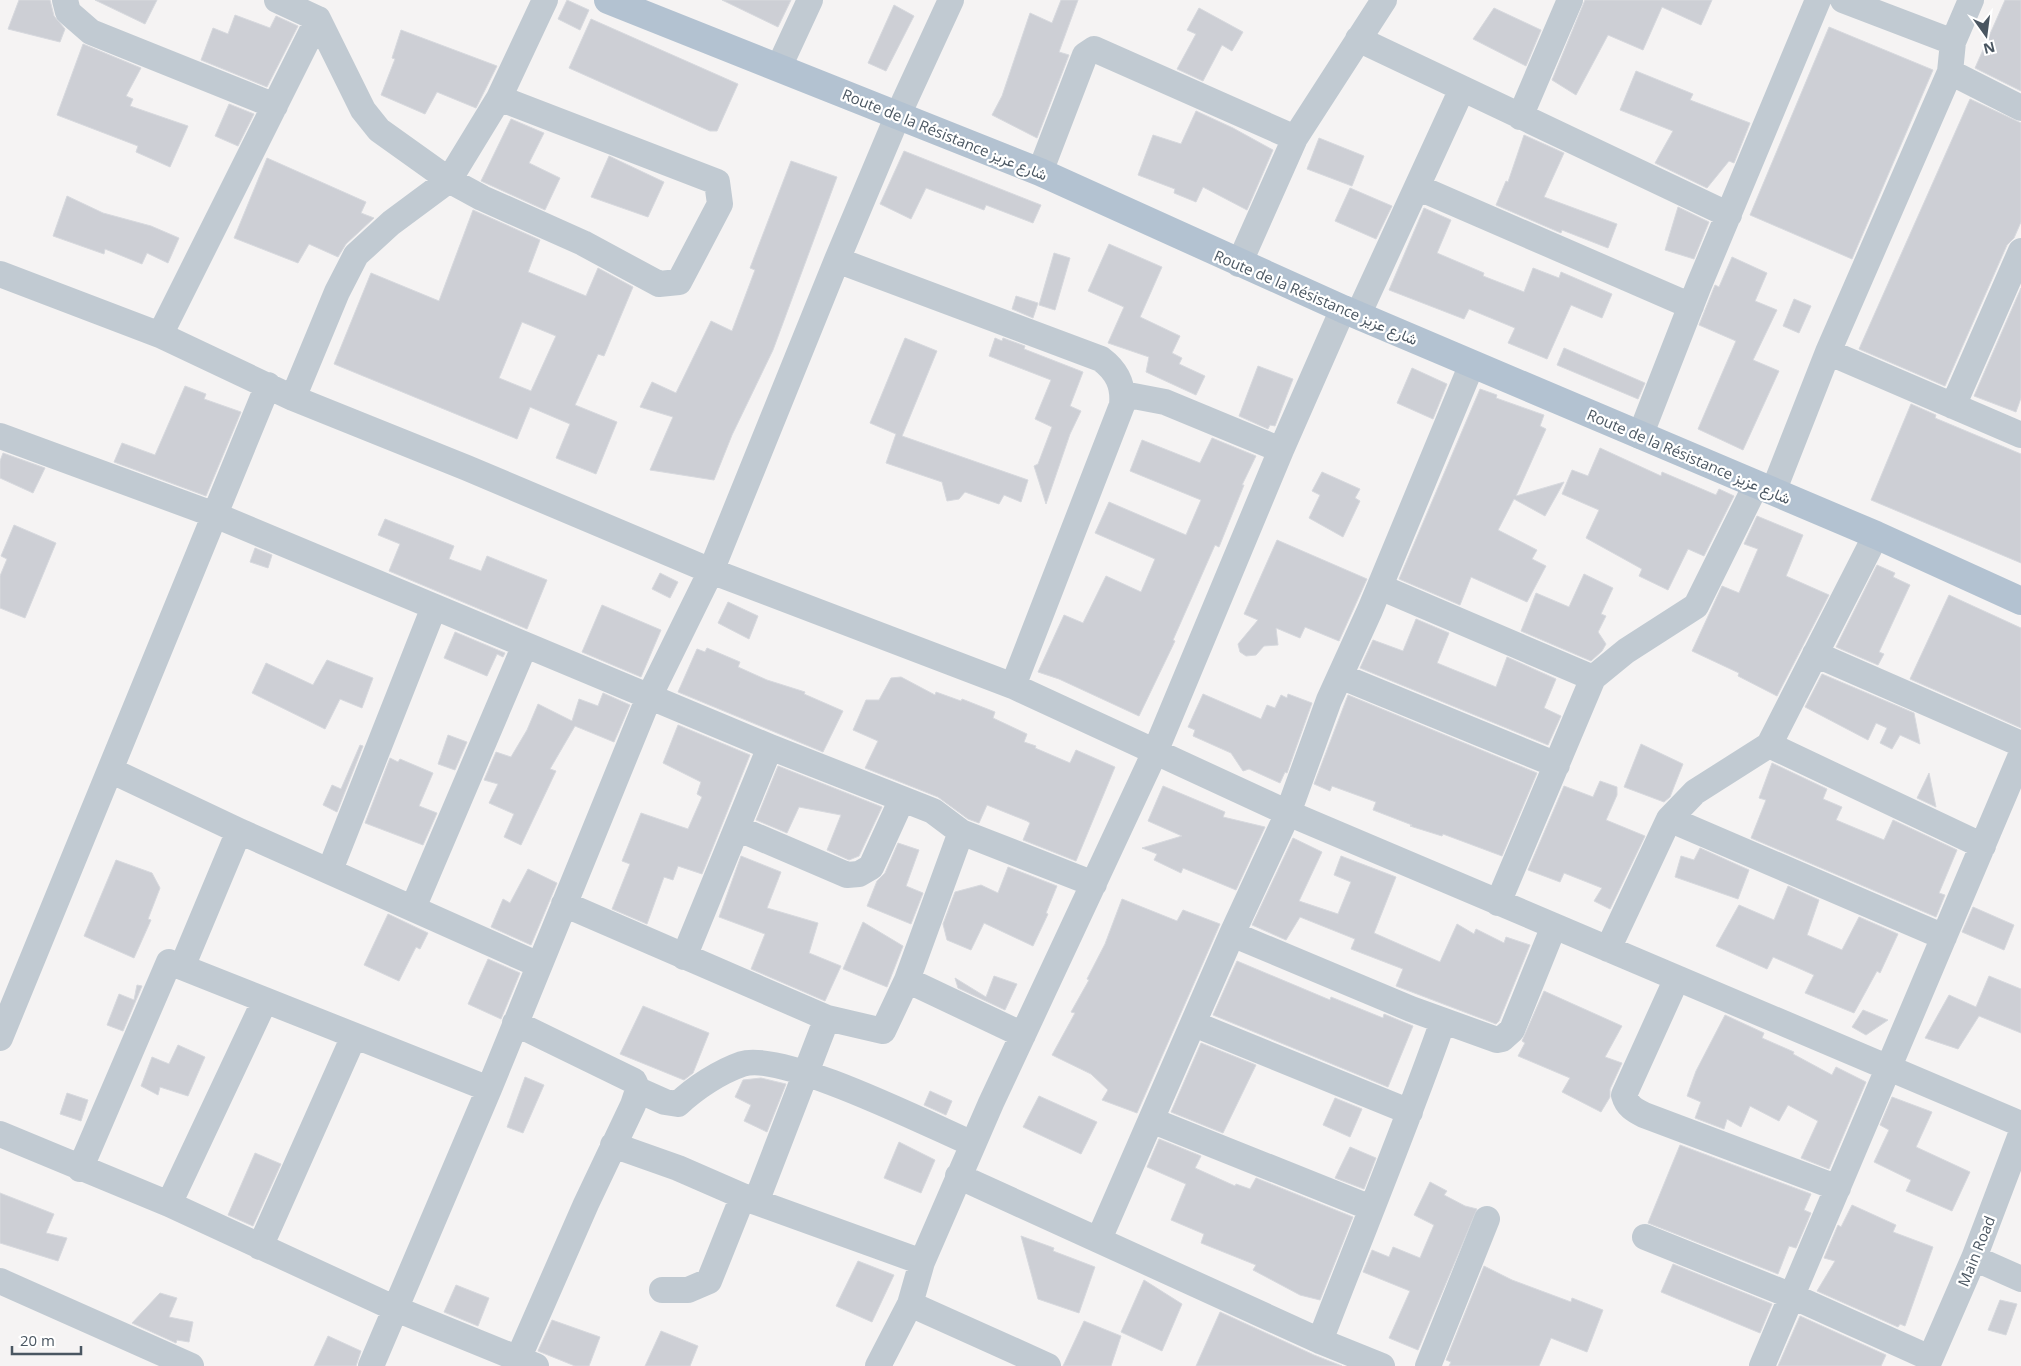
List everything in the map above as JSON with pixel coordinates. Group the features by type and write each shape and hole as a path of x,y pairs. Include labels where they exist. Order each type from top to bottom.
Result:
{"main road":[{"name":"Route de la Résistance شارع عزيز","path":"608,0 1040,172 1239,264 1876,535 2021,601"}],"street":[{"path":"65,0 68,12 91,32 275,106"},
{"path":"277,0 318,19 363,110 379,130 449,180 482,198 583,243 659,284 679,282 720,204 716,182 499,98"},
{"path":"293,398 337,292 356,256 391,223 449,180 499,98 545,0"},
{"path":"778,67 810,0"},
{"path":"371,1366 489,1089 649,697 711,572 837,260 898,115 951,0"},
{"path":"1239,264 1295,138 1384,0"},
{"path":"1520,117 1570,0"},
{"path":"1640,436 1691,306 1730,216 1818,0"},
{"path":"1843,0 1953,42"},
{"path":"1498,903 1594,678 1626,651 1696,606 1765,489 1828,352 1950,72 1953,42 1972,0"},
{"path":"160,335 318,19"},
{"path":"1358,39 1730,216"},
{"path":"1040,172 1085,55 1094,49 1295,138"},
{"path":"1950,72 2021,108"},
{"path":"878,1366 910,1304 922,1262 958,1176 1155,752 1281,450 1350,312 1417,187 1462,89"},
{"path":"1417,187 1691,306"},
{"path":"1953,406 2021,251"},
{"path":"837,260 1102,359 1115,372 1121,382 1124,394 1122,405 1013,686"},
{"path":"0,274 160,335 293,398 467,468 711,572 1013,686 1288,813 2021,1124"},
{"path":"1828,352 2021,435"},
{"path":"1099,1239 1232,934 1288,813 1329,700 1380,586 1472,364"},
{"path":"0,1038 268,385"},
{"path":"1124,394 1165,402 1281,450"},
{"path":"0,436 215,515 770,747 932,811 961,832 1094,884"},
{"path":"1608,949 1669,819 1695,792 1769,745 1876,535"},
{"path":"1380,586 1594,678"},
{"path":"330,870 434,607"},
{"path":"413,908 525,645"},
{"path":"1816,654 2021,744"},
{"path":"1340,676 1556,765"},
{"path":"1769,745 1984,846"},
{"path":"684,957 770,747"},
{"path":"1762,1366 2021,755"},
{"path":"110,770 239,831 330,870 539,965"},
{"path":"737,828 848,875 859,874 870,867 902,799"},
{"path":"1669,819 1944,937"},
{"path":"182,967 239,831"},
{"path":"564,904 827,1018 883,1032 907,980 961,832"},
{"path":"1232,934 1443,1021 1497,1040 1512,1030 1554,926"},
{"path":"80,1169 170,962 489,1089"},
{"path":"1677,978 1624,1095 1626,1102 1633,1109 1644,1115 1838,1188"},
{"path":"907,980 1022,1035"},
{"path":"169,1204 266,1000"},
{"path":"662,1290 688,1290 709,1281 750,1199 807,1072 827,1018"},
{"path":"1320,1341 1410,1112 1443,1021"},
{"path":"0,1134 80,1169 169,1204 396,1309 527,1362 613,1145 634,1105 638,1090 634,1081 515,1023"},
{"path":"1194,1024 1410,1112"},
{"path":"260,1247 354,1036"},
{"path":"638,1090 665,1102 678,1104 693,1090 743,1064 770,1065 807,1072 973,1144"},
{"path":"1151,1120 1371,1208"},
{"name":"Main Road","path":"1929,1362 1974,1258 2021,1134"},
{"path":"613,1145 678,1168 750,1199 922,1262"},
{"path":"958,1176 1320,1341 1382,1366"},
{"path":"1428,1366 1487,1219"},
{"path":"1645,1237 1792,1296 1929,1362"},
{"path":"1974,1258 2021,1279"},
{"path":"0,1281 191,1366"},
{"path":"910,1304 1048,1366"}],"building":[{"path":"19,0 50,0 54,16 65,29 60,42 8,29"},
{"path":"95,0 157,0 145,24"},
{"path":"567,0 589,10 580,30 558,19"},
{"path":"722,0 791,0 778,27"},
{"path":"1061,0 1078,0 1059,52 1069,55 1037,138 992,115 1002,96 1030,13 1052,23"},
{"path":"1585,0 1712,0 1701,25 1662,7 1643,50 1608,35 1576,95 1552,80"},
{"path":"2005,0 2021,0 2021,91 1975,68"},
{"path":"894,5 914,16 886,71 868,63"},
{"path":"1199,8 1243,32 1232,51 1222,45 1203,81 1177,69 1196,34 1187,30"},
{"path":"1494,8 1541,30 1526,66 1473,39"},
{"path":"235,15 270,28 276,16 298,26 267,87 201,60 213,28 228,34"},
{"path":"591,19 738,84 717,131 710,131 569,68"},
{"path":"1829,27 1933,70 1852,259 1750,215"},
{"path":"401,30 497,66 476,108 437,92 425,114 381,95 395,59 392,58"},
{"path":"83,44 141,68 126,96 133,99 130,106 188,126 170,167 136,152 138,146 57,115"},
{"path":"1636,71 1693,94 1690,100 1750,123 1734,163 1729,161 1707,188 1655,163 1673,131 1620,110"},
{"path":"1970,99 2021,123 2021,222 2014,238 2007,245 1945,386 1859,349"},
{"path":"229,104 254,114 238,146 215,136"},
{"path":"1196,111 1233,128 1273,150 1247,210 1203,187 1196,202 1174,193 1175,189 1138,175 1153,135 1181,144"},
{"path":"511,119 544,133 529,163 560,178 545,210 481,181"},
{"path":"1524,135 1564,153 1544,197 1617,224 1608,248 1562,230 1561,233 1496,205 1506,181 1508,182"},
{"path":"1319,138 1364,156 1352,186 1307,169"},
{"path":"904,151 1041,205 1033,223 986,205 984,210 926,188 911,219 880,204"},
{"path":"609,156 664,182 648,217 591,197"},
{"path":"267,158 366,202 361,213 374,218 346,244 338,257 309,244 298,263 234,238"},
{"path":"791,161 837,177 773,350 732,435 714,480 650,470 673,417 640,407 652,382 676,393 711,321 732,331 755,270 750,268"},
{"path":"1350,188 1392,206 1376,239 1335,221"},
{"path":"67,196 103,213 151,226 179,238 168,263 147,253 142,264 105,249 104,254 53,236"},
{"path":"1678,207 1709,222 1694,259 1665,250"},
{"path":"1424,208 1451,220 1437,253 1484,273 1483,276 1524,292 1533,268 1559,278 1561,272 1612,294 1602,318 1571,305 1547,359 1508,343 1515,328 1469,309 1464,319 1389,290"},
{"path":"473,210 540,240 528,272 586,296 598,268 633,287 604,356 598,354 575,405 617,422 596,474 556,458 570,424 530,407 517,439 334,364 371,273 439,301","holes":["522,322 556,336 531,391 499,378"]},
{"path":"1109,244 1162,267 1140,317 1180,336 1172,353 1182,358 1179,364 1205,376 1196,395 1146,372 1149,357 1108,343 1124,307 1088,291"},
{"path":"1054,253 1070,258 1055,310 1039,305"},
{"path":"1732,257 1767,273 1755,301 1777,310 1753,360 1779,371 1743,450 1698,429 1736,341 1699,325 1715,285 1719,287"},
{"path":"2021,288 2021,398 2016,412 1974,396"},
{"path":"1016,296 1038,303 1033,318 1012,309"},
{"path":"1794,299 1811,306 1799,333 1783,326"},
{"path":"905,338 937,351 902,436 1028,480 1021,502 1004,495 999,504 965,492 959,499 947,501 942,482 886,463 896,434 870,423"},
{"path":"995,338 1002,341 1003,338 1025,346 1024,349 1083,372 1070,406 1081,411 1070,434 1046,504 1034,466 1038,464 1052,427 1035,419 1051,380 989,356"},
{"path":"1564,348 1645,383 1638,399 1557,365"},
{"path":"1258,366 1293,379 1275,426 1270,425 1268,429 1239,416"},
{"path":"1412,368 1447,384 1433,419 1397,403"},
{"path":"185,386 206,394 204,399 241,412 206,496 114,462 122,443 155,455"},
{"path":"1480,389 1497,395 1496,398 1544,415 1540,426 1546,429 1516,496 1564,482 1545,516 1514,499 1498,530 1537,550 1532,559 1546,566 1527,602 1471,577 1460,605 1399,579"},
{"path":"1911,404 1936,415 1935,418 2021,454 2021,563 1871,500"},
{"path":"1212,438 1256,456 1242,485 1244,485 1219,547 1215,545 1173,640 1175,641 1139,716 1059,679 1038,672 1064,615 1083,623 1106,576 1141,592 1155,559 1095,533 1109,502 1186,535 1201,500 1130,471 1142,440 1200,463"},
{"path":"1600,448 1661,476 1662,472 1716,495 1719,489 1734,496 1704,556 1688,549 1668,590 1639,576 1642,569 1586,538 1599,510 1562,494 1572,470 1588,476"},
{"path":"3,453 45,468 33,493 0,478 0,461"},
{"path":"1322,472 1360,489 1355,498 1360,501 1343,537 1309,518 1320,495 1312,491"},
{"path":"1757,516 1803,535 1786,576 1829,595 1777,696 1738,676 1739,673 1692,651 1722,586 1739,593 1758,549 1744,544"},
{"path":"385,519 454,546 449,559 481,571 487,556 547,580 527,629 389,571 400,544 378,535"},
{"path":"14,525 56,543 25,618 0,608 0,576 7,559 1,556"},
{"path":"1277,540 1367,579 1339,641 1305,627 1300,638 1276,628 1278,645 1264,646 1256,655 1246,656 1240,652 1238,644 1258,620 1244,614"},
{"path":"255,548 272,555 268,568 250,562"},
{"path":"1877,565 1895,573 1893,577 1910,585 1879,652 1884,654 1878,665 1836,647"},
{"path":"660,573 678,582 670,598 652,589"},
{"path":"1584,574 1613,588 1601,614 1606,616 1598,632 1606,644 1602,651 1591,661 1521,631 1536,593 1569,607"},
{"path":"1949,595 2021,628 2021,728 1910,679"},
{"path":"728,602 758,616 749,639 718,623"},
{"path":"602,605 661,630 641,677 582,652"},
{"path":"1416,619 1449,633 1437,663 1496,687 1507,657 1556,679 1544,708 1561,716 1548,745 1360,668 1373,640 1403,651"},
{"path":"455,632 505,653 503,657 497,654 487,676 444,658"},
{"path":"707,648 740,662 738,667 767,680 805,692 804,694 843,711 823,752 678,692 697,649 705,652"},
{"path":"327,660 373,678 362,708 340,699 325,729 252,693 266,663 313,685"},
{"path":"1822,674 1914,713 1920,744 1900,735 1892,749 1880,743 1887,728 1876,723 1868,740 1805,707"},
{"path":"901,677 935,695 936,692 961,701 962,699 995,712 993,718 1027,734 1024,742 1070,763 1076,750 1115,767 1076,861 1023,840 1030,823 1027,821 987,805 979,823 968,819 938,797 865,768 878,741 853,730 866,700 879,700 891,678"},
{"path":"603,693 630,705 614,742 575,726 550,769 556,771 521,845 504,837 514,814 489,803 498,784 484,780 496,752 511,757 527,730 538,704 572,721 579,699 598,706"},
{"path":"1203,694 1261,719 1267,705 1275,708 1281,695 1287,698 1288,694 1312,703 1287,773 1285,772 1280,783 1249,769 1243,771 1231,753 1193,736 1195,730 1188,727"},
{"path":"1348,695 1537,773 1502,856 1443,834 1442,836 1410,826 1412,825 1373,810 1376,802 1332,786 1330,791 1314,784"},
{"path":"678,725 750,755 702,874 678,866 673,880 664,877 647,924 612,909 630,864 622,861 641,813 688,829 702,797 697,794 701,782 663,763"},
{"path":"448,735 467,742 455,770 438,764"},
{"path":"1641,744 1683,764 1670,797 1664,802 1624,787"},
{"path":"360,745 363,746 337,812 323,805 332,785 341,789"},
{"path":"390,758 398,762 400,759 433,773 419,806 437,813 423,845 365,823"},
{"path":"1772,763 1827,789 1823,799 1842,807 1836,820 1884,840 1893,820 1957,850 1939,893 1945,895 1936,917 1751,838 1766,800 1759,798"},
{"path":"778,766 882,807 859,856 849,860 827,850 841,815 799,807 787,833 756,820"},
{"path":"1929,773 1936,807 1917,798"},
{"path":"1600,781 1617,787 1617,795 1606,820 1645,836 1610,909 1594,901 1602,888 1564,873 1560,882 1528,870 1564,786 1593,797"},
{"path":"1163,786 1225,812 1223,817 1265,827 1236,890 1183,868 1181,873 1154,860 1157,854 1142,848 1182,836 1148,821"},
{"path":"1293,838 1322,852 1299,901 1338,914 1351,882 1334,875 1341,856 1396,877 1374,933 1440,962 1457,924 1474,934 1476,929 1504,943 1506,937 1530,945 1499,1021 1496,1024 1396,986 1403,969 1351,949 1355,939 1300,917 1286,940 1252,925"},
{"path":"898,843 919,850 906,886 923,893 911,924 867,906 877,881 885,873"},
{"path":"1700,848 1749,870 1738,899 1675,877 1681,856 1694,860"},
{"path":"741,856 781,872 767,908 818,923 809,953 841,966 825,1001 751,969 765,934 719,917"},
{"path":"116,860 152,873 160,888 148,919 151,920 134,958 84,936"},
{"path":"1008,867 1057,886 1046,913 1048,914 1033,946 984,923 971,950 947,940 943,924 955,892 981,885 998,893"},
{"path":"528,869 557,883 531,945 491,927 503,899 510,903"},
{"path":"1788,886 1819,900 1807,935 1842,950 1859,917 1898,934 1880,973 1877,971 1854,1013 1805,993 1814,975 1773,957 1767,969 1716,946 1739,905 1774,920"},
{"path":"1122,899 1177,921 1183,910 1220,924 1137,1113 1102,1100 1108,1090 1091,1074 1052,1055 1075,1013 1071,1012 1089,980 1087,979 1105,944"},
{"path":"1973,907 2014,925 2004,950 1962,932"},
{"path":"388,914 428,933 420,949 416,947 399,981 364,965"},
{"path":"863,922 903,946 887,987 843,969"},
{"path":"488,959 520,973 501,1019 468,1004"},
{"path":"1237,961 1330,1000 1331,997 1383,1018 1384,1014 1413,1026 1388,1087 1213,1015"},
{"path":"994,976 1017,984 1005,1010 958,988 955,978 986,997"},
{"path":"1989,976 2021,989 2021,1033 1979,1016 1958,1049 1925,1038 1949,995 1976,1007"},
{"path":"137,985 142,986 123,1031 107,1025 119,994 134,1000"},
{"path":"1544,991 1622,1026 1605,1057 1622,1063 1610,1089 1610,1097 1601,1112 1562,1092 1570,1078 1518,1056 1525,1043 1522,1041"},
{"path":"643,1006 709,1033 693,1073 684,1080 620,1054"},
{"path":"1863,1010 1888,1020 1866,1035 1852,1027"},
{"path":"1725,1015 1764,1033 1762,1038 1794,1052 1793,1054 1832,1075 1836,1067 1866,1082 1829,1169 1801,1158 1818,1121 1788,1105 1779,1121 1750,1106 1741,1127 1727,1119 1724,1129 1695,1118 1701,1102 1687,1096 1696,1071"},
{"path":"1201,1043 1256,1065 1223,1133 1171,1112"},
{"path":"178,1045 205,1057 188,1096 160,1087 158,1095 141,1086 152,1057 169,1064"},
{"path":"525,1077 544,1085 523,1133 507,1127"},
{"path":"761,1078 786,1084 767,1132 744,1121 751,1105 735,1097 743,1080"},
{"path":"930,1091 952,1101 946,1115 924,1105"},
{"path":"67,1093 88,1100 81,1121 60,1114"},
{"path":"1039,1096 1097,1122 1081,1154 1023,1127"},
{"path":"1892,1097 1932,1112 1916,1147 1970,1172 1952,1211 1906,1191 1911,1180 1874,1162 1889,1130 1880,1125"},
{"path":"1335,1098 1362,1109 1350,1137 1323,1125"},
{"path":"1159,1139 1201,1156 1195,1168 1235,1186 1236,1184 1250,1189 1256,1178 1353,1217 1320,1300 1300,1295 1253,1270 1256,1265 1201,1243 1204,1234 1171,1220 1186,1184 1147,1167"},
{"path":"899,1142 935,1160 921,1193 884,1178"},
{"path":"1680,1145 1811,1194 1804,1210 1811,1213 1796,1248 1789,1246 1778,1274 1648,1223"},
{"path":"1350,1147 1376,1158 1364,1189 1335,1178"},
{"path":"255,1153 281,1164 253,1226 228,1215"},
{"path":"1430,1182 1447,1191 1444,1195 1465,1206 1477,1209 1418,1350 1389,1338 1410,1291 1363,1272 1372,1250 1389,1257 1393,1247 1420,1258 1434,1225 1414,1215"},
{"path":"0,1193 54,1214 46,1233 67,1238 58,1261 0,1243"},
{"path":"1852,1205 1896,1225 1893,1232 1933,1247 1905,1326 1900,1324 1898,1327 1817,1291 1835,1261 1824,1258 1838,1225 1841,1227"},
{"path":"1021,1236 1054,1248 1053,1251 1095,1267 1079,1313 1038,1299"},
{"path":"858,1261 894,1275 872,1322 836,1306"},
{"path":"1673,1264 1772,1304 1760,1333 1661,1292"},
{"path":"1484,1266 1512,1280 1571,1302 1572,1298 1603,1310 1587,1352 1551,1338 1539,1366 1449,1366 1451,1362 1446,1360"},
{"path":"1144,1280 1182,1304 1162,1351 1121,1332"},
{"path":"456,1285 489,1298 478,1326 444,1312"},
{"path":"160,1293 177,1298 169,1317 193,1322 189,1342 177,1340 176,1343 132,1323"},
{"path":"2000,1300 2017,1304 2006,1335 1988,1330"},
{"path":"1220,1312 1314,1355 1342,1366 1196,1366"},
{"path":"1800,1316 1886,1355 1881,1366 1778,1366"},
{"path":"552,1320 600,1337 589,1366 575,1366 538,1351"},
{"path":"1084,1321 1121,1336 1111,1366 1063,1366"},
{"path":"661,1331 698,1346 690,1366 645,1366"},
{"path":"328,1336 361,1351 356,1366 314,1366"}]}
